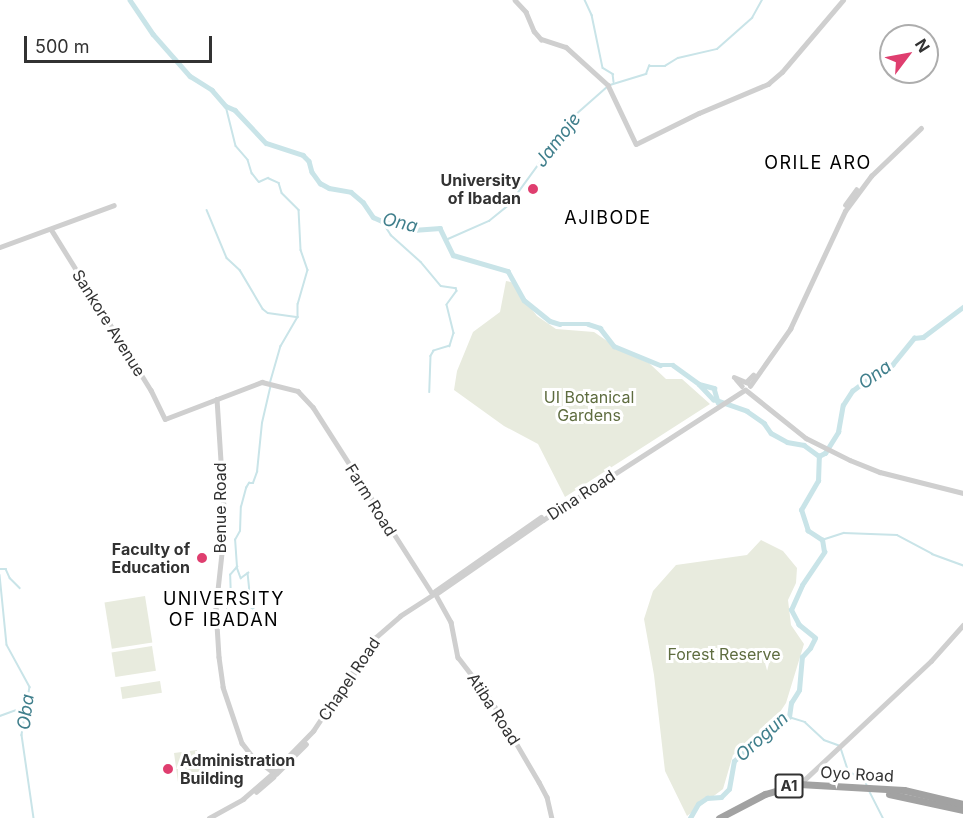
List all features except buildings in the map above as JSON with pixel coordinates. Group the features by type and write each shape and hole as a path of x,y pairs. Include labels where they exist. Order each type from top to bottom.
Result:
{"highway":[{"name":"Oyo Road","path":"727,818 765,797 800,786"},
{"name":"Oyo Road","path":"719,818 765,794 800,786 904,790 963,804"},
{"name":"Oyo Road","path":"869,790 912,797 963,810"}],"street":[{"path":"515,0 526,12 534,31 541,39 566,47 607,84 636,144 699,113 768,84 782,72 843,0"},
{"path":"920,128 871,176 845,211 790,329 746,386 806,438 882,471 963,492"},
{"path":"0,247 114,205"},
{"name":"Sankore Avenue","path":"51,229 151,390 165,418 217,399"},
{"name":"Farm Road","path":"217,399 262,382 294,389 303,394 435,595"},
{"name":"Dina Road","path":"435,595 535,522 746,386"},
{"name":"Benue Road","path":"217,399 224,535 216,620 223,687 242,743 253,757 272,773"},
{"name":"Chapel Road","path":"209,818 243,799 316,732 376,640 435,595"},
{"name":"Atiba Road","path":"435,595 451,622 458,657 491,700 540,782 552,818"},
{"path":"800,786 931,661 963,626"},
{"name":"Chapel Road","path":"217,818 251,796 272,773"}],"green space":[{"name":"UI Botanical Gardens","path":"506,281 511,282 537,316 556,329 594,332 623,352 649,363 666,379 682,379 710,404 565,497 538,444 504,426 454,390 457,371 473,332 500,312"},
{"name":"Forest Reserve","path":"761,540 783,551 797,568 796,583 788,600 791,625 804,644 786,703 772,724 733,755 723,789 687,816 665,771 654,675 644,619 653,591 676,565 747,555"},
{"path":"145,596 152,642 112,649 105,602"},
{"path":"152,646 156,671 115,677 112,652"},
{"path":"160,681 162,693 122,699 120,687"},
{"path":"197,750 200,772 178,782 174,753"}],"waterway":[{"name":"Ona","path":"130,0 153,34 190,76 212,90 226,106 235,110 266,143 303,155 309,161 312,172 320,183 329,188 351,192 363,202 373,217 382,221 413,230 440,228 453,255 508,271 524,300 550,321 560,324 588,324 600,328 614,346 660,365 673,365 699,384 713,399 747,411 764,423 771,433 787,442 804,445 819,456"},
{"path":"585,0 592,15 603,68 613,74 614,82"},
{"name":"Jamoje","path":"610,85 646,74 649,66 665,66 678,58 717,49 752,18 762,0"},
{"name":"Jamoje","path":"448,239 489,221 509,205 573,117 606,88"},
{"path":"226,106 236,146 248,160 252,173 259,182 268,178 279,183 282,193 299,210 301,250 308,270 298,304 298,317 281,346 271,382"},
{"path":"207,210 227,258 240,270 263,309 268,313 298,317"},
{"path":"382,221 391,235 421,262 441,286 456,288 457,291 447,305 454,333 450,346 434,351 431,356 430,392"},
{"name":"Ona","path":"819,456 825,453 838,432 843,405 852,391 877,372 892,365 914,338 923,337 963,307"},
{"name":"Ona","path":"699,384 714,388 718,402"},
{"path":"236,628 227,608 231,599 230,575 237,567 235,540 240,531 241,507 246,488 249,483 253,483 257,472 262,423 270,387"},
{"name":"Orogun","path":"690,818 698,804 707,798 721,797 729,789 734,761 781,719 789,717 791,703 799,690 802,657 815,638 799,625 791,610 802,585 824,552 822,540 808,531 801,510 818,481 819,456"},
{"path":"822,540 844,533 897,535 932,554 963,565"},
{"path":"237,567 241,578 248,573 252,608 256,610"},
{"path":"0,569 6,569 10,578 20,588"},
{"name":"Oba","path":"0,575 7,645 30,687 22,735 34,818"},
{"path":"0,716 27,706"},
{"path":"789,717 805,722 824,740 838,745"},
{"path":"841,748 849,772 865,779 867,785"},
{"path":"870,792 883,818"}],"place":[{"name":"University of Ibadan","path":"533,189"},
{"name":"Faculty of Education","path":"202,558"},
{"name":"Administration Building","path":"168,769"}],"district":[{"name":"ORILE ARO","path":"818,163"},
{"name":"AJIBODE","path":"608,218"},
{"name":"UNIVERSITY OF IBADAN","path":"224,610"}]}
